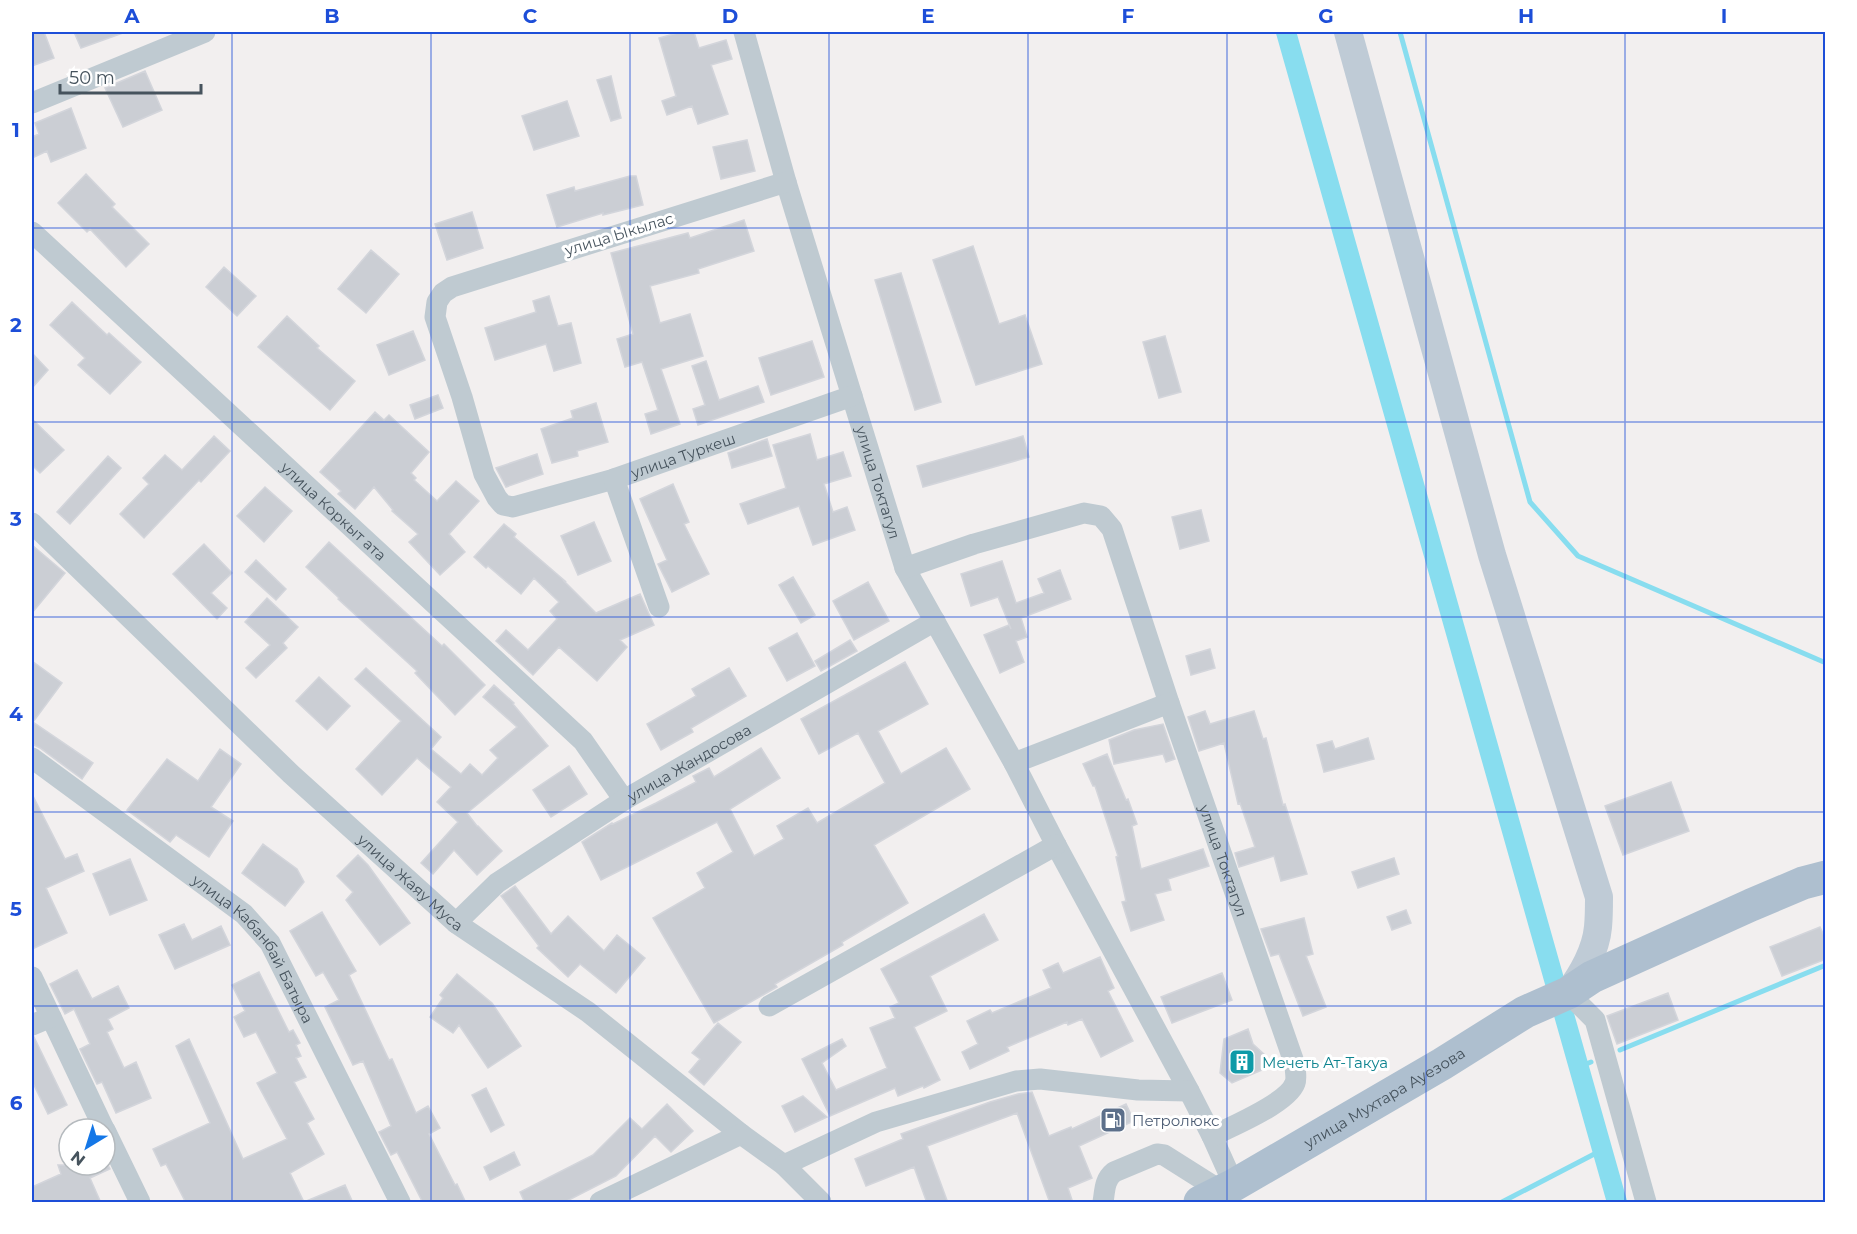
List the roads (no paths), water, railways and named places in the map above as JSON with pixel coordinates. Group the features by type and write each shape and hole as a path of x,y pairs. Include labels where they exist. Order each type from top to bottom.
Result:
{"main road":[{"path":"1347,32 1492,555 1599,897 1596,939 1585,968 1568,993"},
{"name":"улица Мухтара Ауезова","path":"1218,1193 1442,1064 1525,1012 1568,993 1592,977 1751,905 1826,877"}],"street":[{"path":"32,103 205,32"},
{"name":"улица Токтагул","path":"744,32 786,182 905,568 1014,764 1212,1136 1218,1193"},
{"name":"улица Ыкылас","path":"513,507 503,505 484,474 462,397 435,317 437,302 443,293 452,287 786,182"},
{"name":"улица Коркыт ата","path":"32,232 583,741 624,800"},
{"name":"улица Туркеш","path":"513,507 614,479 852,396"},
{"path":"614,479 659,607"},
{"name":"улица Токтагул","path":"905,568 974,544 1084,513 1101,516 1112,529 1169,703 1295,1065 1294,1085 1276,1102 1212,1136"},
{"name":"улица Жаяу Муса","path":"32,523 291,774 456,922 588,1012 741,1134 784,1165 820,1203"},
{"name":"улица Жандосова","path":"456,922 497,883 624,800 935,621"},
{"path":"1014,764 1169,703"},
{"name":"улица Кабанбай Батыра","path":"32,758 244,914 270,943 400,1203"},
{"path":"769,1006 1056,845"},
{"path":"32,977 41,1021 97,1117"},
{"path":"1568,993 1595,1020 1646,1203"},
{"path":"784,1165 876,1122 1016,1081 1040,1079 1137,1090 1189,1091"},
{"path":"600,1203 741,1134"},
{"path":"1103,1203 1106,1180 1109,1176 1157,1154 1164,1155 1218,1193"},
{"path":"117,1155 140,1203"}],"waterway":[{"path":"1286,32 1617,1202"},
{"path":"1400,32 1530,502 1578,556 1826,663"},
{"path":"1620,1050 1826,965"},
{"path":"1579,1067 1591,1062"},
{"path":"1502,1202 1602,1150"}],"place":[{"name":"Мечеть Ат-Такуа","path":"1242,1062"},
{"name":"Петролюкс","path":"1113,1120"}]}
